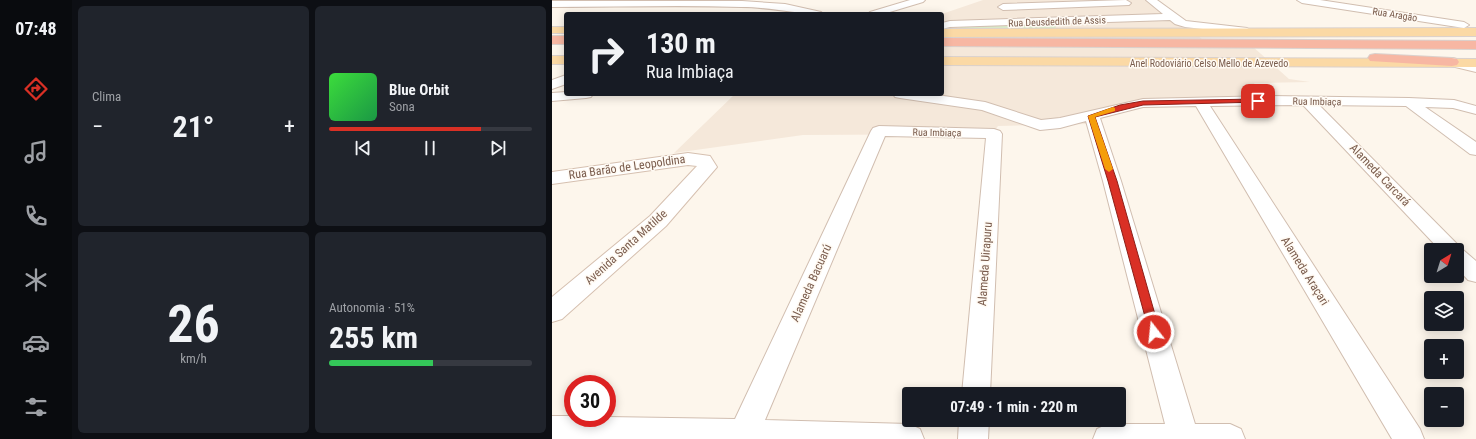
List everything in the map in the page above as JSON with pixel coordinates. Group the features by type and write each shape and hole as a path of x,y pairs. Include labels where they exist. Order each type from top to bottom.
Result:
{"highway":[{"path":"1065,43 1202,33"},
{"path":"552,40 564,40"},
{"name":"Anel Rodoviário Celso Mello de Azevedo","path":"944,42 1476,45"},
{"path":"552,50 564,50"},
{"name":"Anel Rodoviário Celso Mello de Azevedo","path":"944,51 1476,53"},
{"path":"1264,52 1452,62"}],"main road":[{"path":"552,30 564,30"},
{"path":"944,33 1476,32"},
{"path":"552,60 564,60"},
{"name":"Anel Rodoviário Celso Mello de Azevedo","path":"944,61 1283,63 1476,62"}],"street":[{"path":"566,12 595,0"},
{"path":"631,3 644,0"},
{"path":"742,4 754,0"},
{"path":"881,12 920,0"},
{"path":"1151,0 1179,22 1185,24 1258,33"},
{"name":"Rua Aragão","path":"1302,0 1464,25"},
{"path":"1003,7 1124,2 1143,18"},
{"path":"552,4 742,4 785,7 809,12"},
{"path":"1404,15 1426,10 1476,29"},
{"path":"559,15 564,13"},
{"name":"Rua Deusdedith de Assis","path":"944,26 950,24 1173,17"},
{"path":"1452,62 1476,68"},
{"path":"552,85 564,80"},
{"path":"552,97 564,96"},
{"name":"Rua Imbiaça","path":"914,96 985,106 1040,124 1060,123 1143,103 1201,103 1271,100 1409,102 1454,104 1476,110"},
{"name":"Alameda Carcará","path":"1307,101 1445,243"},
{"path":"1409,102 1476,150"},
{"name":"Alameda Araçari","path":"1201,103 1409,439"},
{"path":"1092,116 1112,181 1184,438"},
{"name":"Rua Imbiaça","path":"879,131 994,134"},
{"name":"Alameda Bacuarú","path":"743,436 879,131"},
{"name":"Alameda Uirapuru","path":"976,387 994,134"},
{"name":"Rua Barão de Leopoldina","path":"552,178 688,158 703,160"},
{"name":"Avenida Santa Matilde","path":"557,304 658,221 707,167 703,160"},
{"path":"1464,262 1476,274"},
{"path":"972,439 973,427"},
{"path":"552,430 909,439"},
{"path":"1108,439 1230,439"}],"shaded area":[{"path":"983,0 1152,0 1211,46 1252,46 1289,79 1310,82 1254,83 1269,101 1124,106 1089,124 998,126 992,134 803,135 674,153 733,96 944,96 944,13"}],"green space":[{"path":"1055,22 1056,30 957,30 962,26"}],"slow traffic":[{"path":"1109,169 1092,116 1113,109"}],"route":[{"path":"1154,332 1112,181 1092,116 1122,107 1143,103 1258,101"}]}
